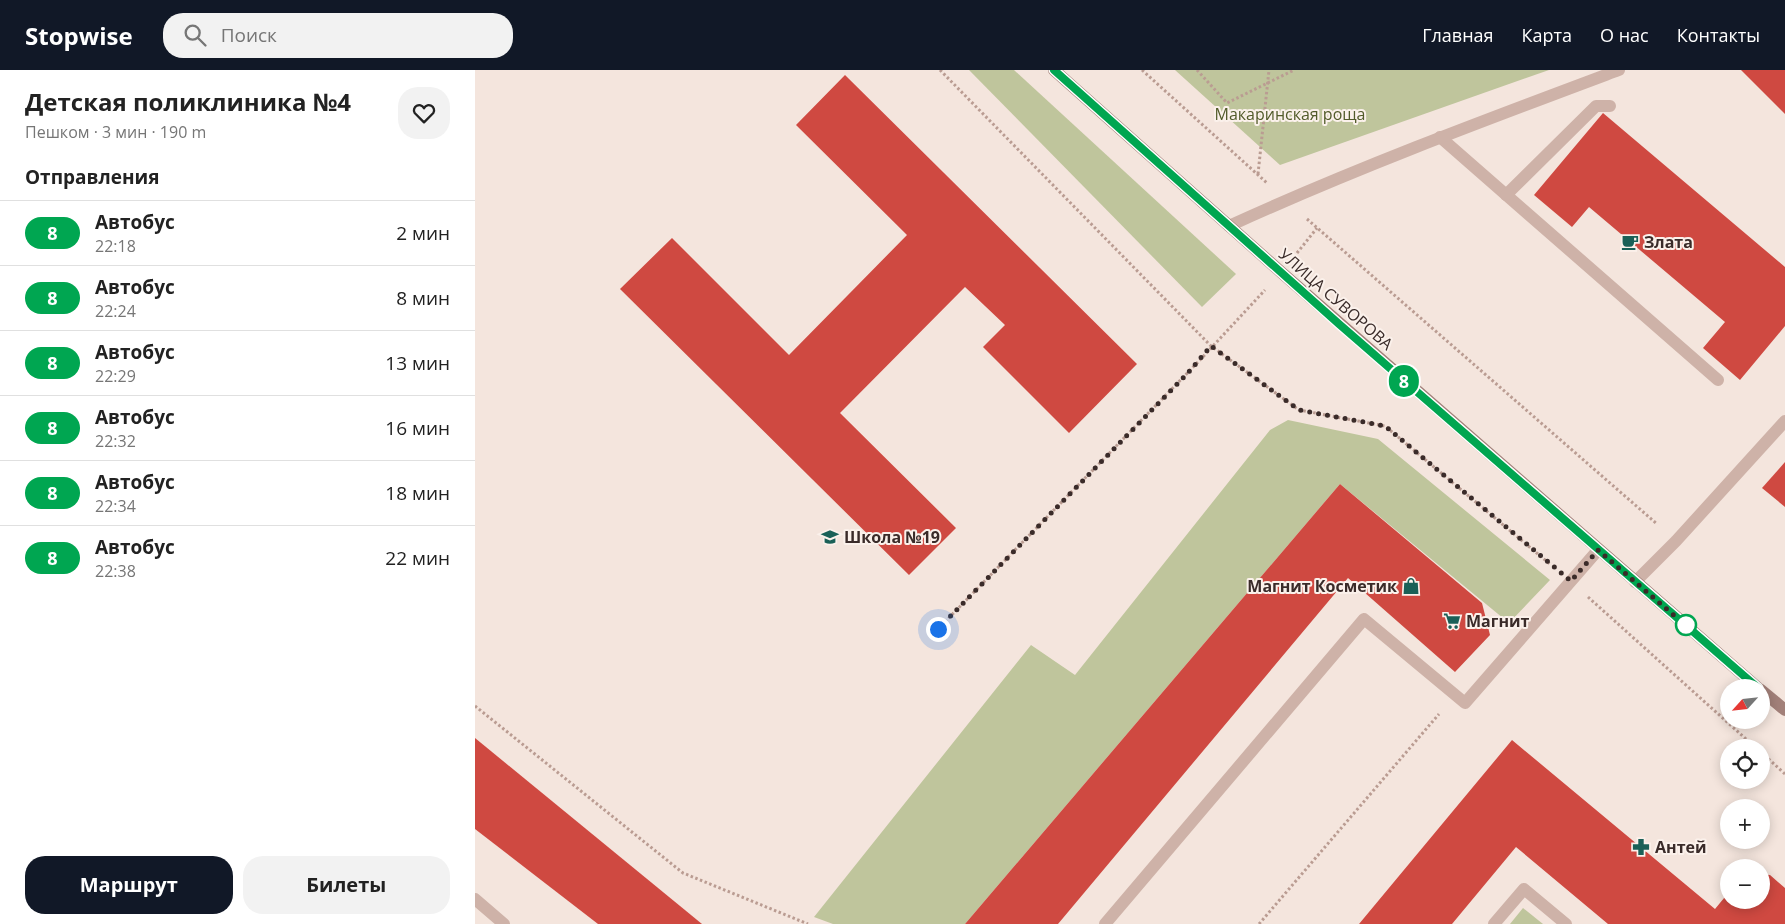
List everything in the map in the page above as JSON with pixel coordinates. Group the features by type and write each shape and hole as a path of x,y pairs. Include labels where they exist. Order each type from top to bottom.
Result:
{"main road":[{"name":"УЛИЦА СУВОРОВА","path":"1054,70 1282,273 1748,679"},
{"path":"1770,698 1785,710"}],"lane":[{"path":"1229,226 1286,200 1440,137 1619,70"},
{"path":"1506,196 1596,106 1610,106"},
{"path":"1440,137 1718,380"},
{"path":"1635,582 1676,541 1785,421"},
{"path":"1105,924 1364,619 1465,703 1598,550"},
{"path":"1494,924 1524,889 1566,924"},
{"path":"475,898 504,924"}],"path":[{"path":"940,70 1211,346 1299,410 1385,426 1571,581 1746,739"},
{"path":"1142,70 1317,228 1676,541"},
{"path":"1197,70 1227,103 1294,70"},
{"path":"1258,175 1270,82 1269,70"},
{"path":"938,629 1187,374 1211,346 1282,273 1317,228"},
{"path":"1259,924 1455,696"},
{"path":"475,706 683,873 808,924"},
{"path":"1770,760 1785,774"}],"green space":[{"path":"969,70 1014,70 1236,274 1202,307"},
{"name":"Макаринская роща","path":"1175,70 1549,70 1280,165"},
{"path":"1288,420 1378,439 1550,580 1509,623 1340,484 965,924 833,924 814,917 1031,645 1075,675 1270,430"},
{"path":"1523,908 1543,924 1510,924"}],"building":[{"path":"1741,70 1785,70 1785,114"},
{"path":"845,75 1137,364 1069,433 983,347 1005,325 965,287 840,413 956,528 909,575 620,289 672,238 789,355 907,235 796,125"},
{"path":"1603,113 1785,267 1785,326 1740,380 1703,348 1725,322 1589,207 1572,227 1534,195"},
{"path":"1785,462 1785,507 1762,488"},
{"path":"1340,484 1482,603 1490,635 1455,672 1348,578 1058,924 965,924"},
{"path":"475,738 702,924 598,924 475,829"},
{"path":"1512,740 1715,909 1720,903 1720,909 1770,909 1770,875 1785,888 1785,924 1608,924 1516,847 1452,924 1359,924"}],"bus line":[{"name":"8","path":"1054,70 1339,324 1748,679"}],"place":[{"name":"Злата","path":"1630,242"},
{"name":"Школа №19","path":"830,537"},
{"name":"Магнит Косметик","path":"1411,586"},
{"name":"Магнит","path":"1452,621"},
{"name":"Антей","path":"1641,847"}],"route":[{"path":"938,629 1187,374 1211,346 1299,410 1385,426 1571,581 1598,550 1690,629 1686,625"}]}
